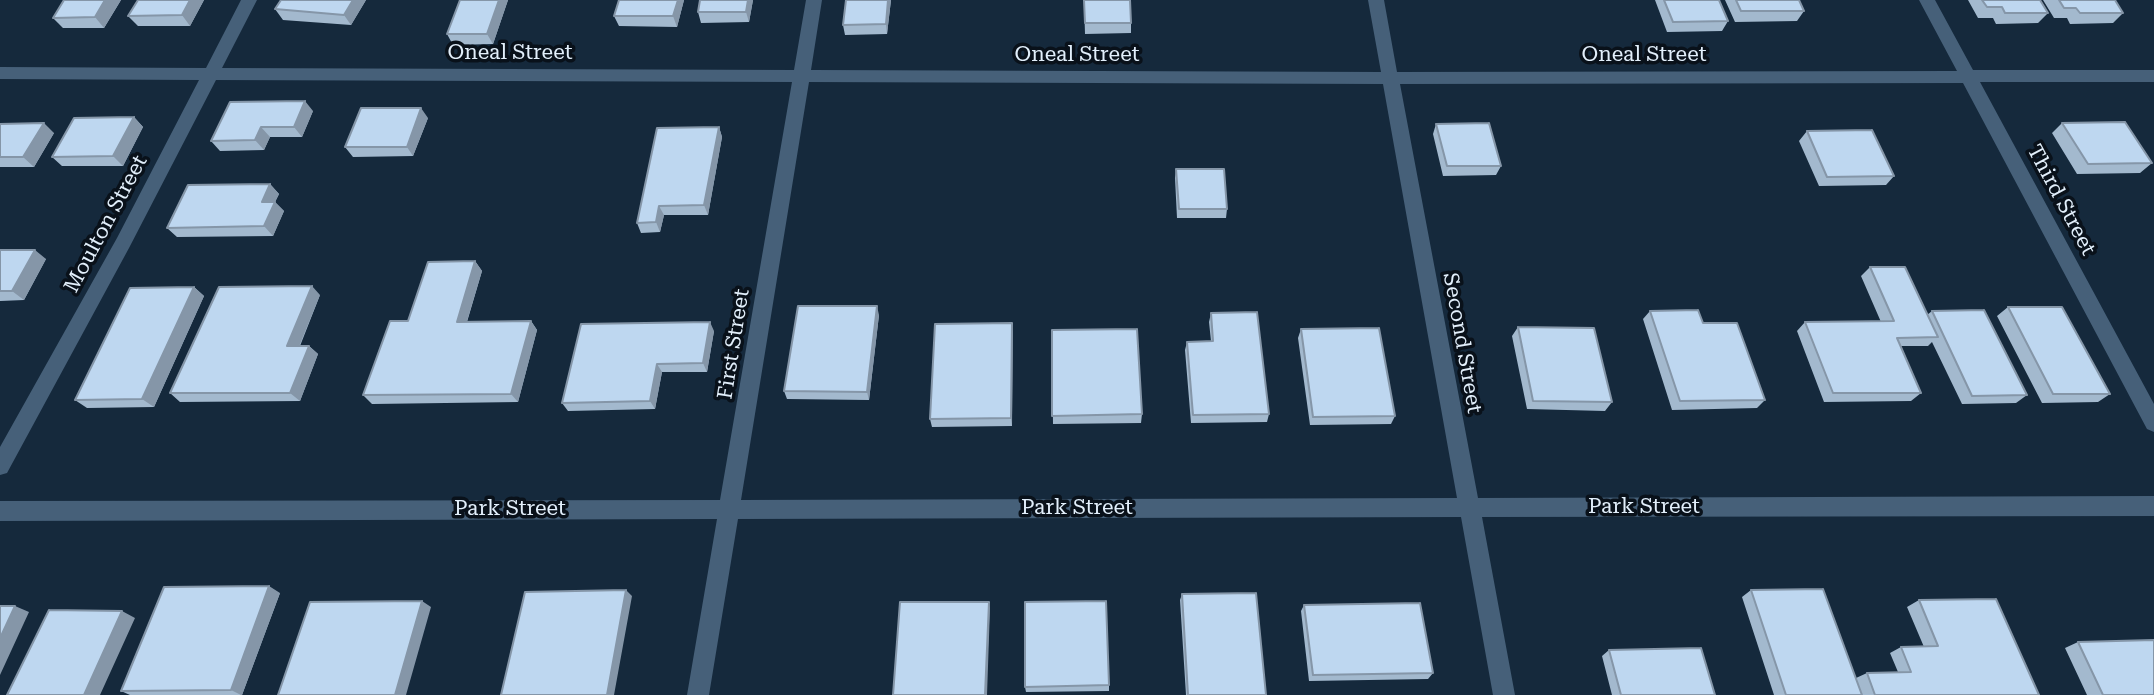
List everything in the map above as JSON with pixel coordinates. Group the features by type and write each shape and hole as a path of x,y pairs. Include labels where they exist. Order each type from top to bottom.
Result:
{"street":[{"name":"Moulton Street","path":"0,466 123,243 249,0"},
{"name":"First Street","path":"698,695 814,0"},
{"name":"Second Street","path":"1376,0 1504,695"},
{"name":"Third Street","path":"1927,0 2154,423"},
{"name":"Oneal Street","path":"0,73 1390,78 2154,76"},
{"name":"Park Street","path":"0,511 2154,506"}],"building":[{"path":"64,0 105,0 95,17 53,18"},
{"path":"138,0 190,0 182,15 128,16"},
{"path":"281,0 353,0 344,15 275,9"},
{"path":"460,0 499,0 487,34 447,34"},
{"path":"619,0 678,0 673,16 614,16"},
{"path":"700,0 748,0 746,12 698,12"},
{"path":"846,0 888,0 886,24 843,25"},
{"path":"1084,0 1130,0 1131,23 1085,23"},
{"path":"1664,0 1719,0 1728,21 1673,22"},
{"path":"1736,0 1799,0 1804,11 1741,11"},
{"path":"1982,0 2040,0 2048,13 2005,13 2002,7 1987,7"},
{"path":"2059,0 2115,0 2123,13 2080,13 2076,8 2064,8"},
{"path":"305,101 294,127 261,127 255,140 211,141 230,102"},
{"path":"361,108 421,108 407,147 345,147"},
{"path":"134,117 113,156 52,157 74,118"},
{"path":"2125,122 2152,163 2088,164 2062,123"},
{"path":"44,123 23,157 0,157 0,124"},
{"path":"1489,123 1501,166 1447,166 1436,124"},
{"path":"719,127 704,205 659,206 656,222 637,223 657,128"},
{"path":"1872,130 1894,176 1827,177 1807,131"},
{"path":"1176,169 1224,169 1227,209 1179,209"},
{"path":"270,184 262,202 275,202 264,226 167,228 188,185"},
{"path":"0,250 35,250 12,291 0,291"},
{"path":"475,261 457,322 531,321 511,394 363,395 390,321 408,321 428,262"},
{"path":"1870,267 1905,267 1938,337 1897,338 1921,393 1833,393 1805,322 1894,321"},
{"path":"312,286 287,346 309,346 290,393 170,393 219,287"},
{"path":"194,287 142,399 75,400 130,288"},
{"path":"798,306 877,306 867,392 784,391"},
{"path":"2008,307 2062,307 2110,394 2053,394"},
{"path":"1698,310 1703,323 1737,323 1765,400 1680,401 1650,311"},
{"path":"1984,310 2027,395 1972,396 1932,311"},
{"path":"1257,312 1269,414 1193,415 1187,342 1213,341 1211,313"},
{"path":"710,322 703,363 657,364 650,401 562,403 581,324"},
{"path":"1012,323 1011,418 930,419 935,324"},
{"path":"1518,327 1594,328 1612,402 1533,401"},
{"path":"1379,328 1395,416 1313,417 1301,329"},
{"path":"1137,329 1142,414 1052,416 1052,330"},
{"path":"269,586 231,690 121,691 164,587"},
{"path":"1823,589 1862,695 1786,695 1751,590"},
{"path":"626,590 607,695 501,695 525,592"},
{"path":"1256,593 1266,695 1188,695 1182,594"},
{"path":"1996,599 2039,695 1875,695 1867,673 1911,672 1901,647 1938,646 1919,600"},
{"path":"422,601 395,695 278,695 310,602"},
{"path":"1106,601 1109,685 1025,687 1025,602"},
{"path":"900,602 989,602 985,695 893,695"},
{"path":"1420,603 1433,673 1313,675 1304,605"},
{"path":"0,606 15,606 0,638"},
{"path":"49,610 122,611 84,695 7,695"},
{"path":"2154,640 2154,695 2103,695 2078,642"},
{"path":"1701,648 1715,695 1621,695 1609,650"}]}
